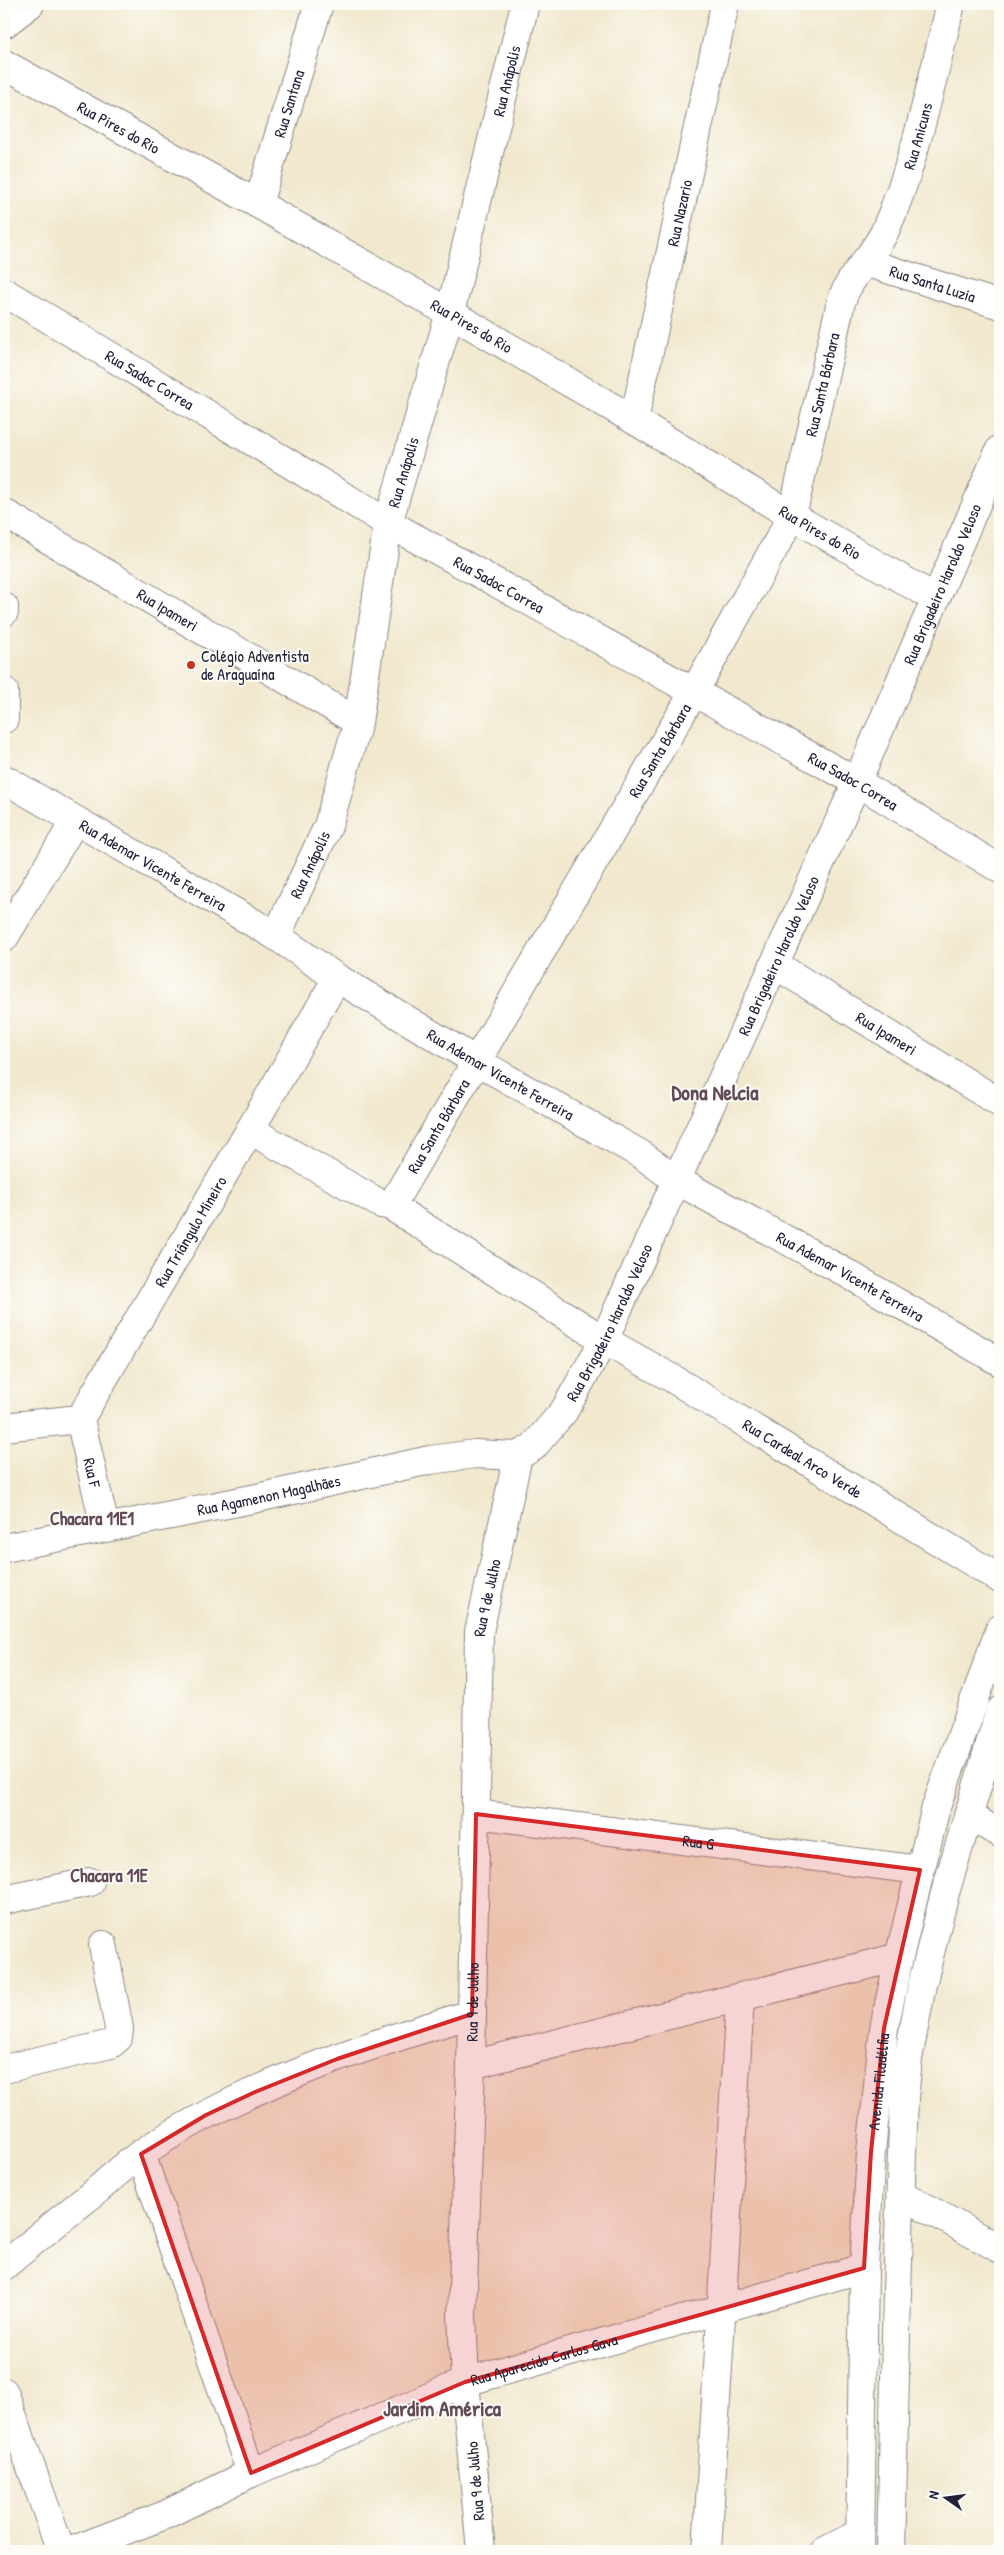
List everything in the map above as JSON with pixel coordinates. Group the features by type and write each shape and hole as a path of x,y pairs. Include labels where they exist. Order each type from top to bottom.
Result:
{"street":[{"path":"4,24 30,4"},
{"name":"Rua Santana","path":"258,204 319,4"},
{"name":"Rua Anápolis","path":"276,936 328,826 358,722 388,523 450,313 525,4"},
{"name":"Rua Nazario","path":"634,420 725,4"},
{"name":"Rua Anicuns","path":"865,262 884,233 896,203 929,92 951,4"},
{"name":"Rua Pires do Rio","path":"4,64 258,204 450,313 634,420 792,516 935,598"},
{"name":"Rua Santa Luzia","path":"865,262 1000,305"},
{"name":"Rua Santa Bárbara","path":"385,1205 394,1201 694,692 792,516 840,302 850,279 865,262"},
{"name":"Rua Sadoc Correa","path":"4,292 388,523 857,782 1000,869"},
{"name":"Rua Brigadeiro Haroldo Veloso","path":"525,1451 564,1411 604,1340 857,782 1000,449"},
{"name":"Rua Ipameri","path":"4,513 358,722"},
{"path":"4,607 4,612"},
{"path":"4,691 4,719"},
{"name":"Rua Ademar Vicente Ferreira","path":"4,779 276,936 337,978 476,1061 642,1155 676,1180 834,1266 1000,1362"},
{"path":"4,938 76,821"},
{"name":"Rua Ipameri","path":"774,964 1000,1103"},
{"name":"Rua Triângulo Mineiro","path":"80,1419 337,978"},
{"path":"250,1130 385,1205"},
{"name":"Rua Cardeal Arco Verde","path":"385,1205 604,1340 670,1377 1000,1579"},
{"path":"4,1428 80,1419"},
{"name":"Rua F","path":"80,1419 105,1528"},
{"name":"Rua Agamenon Magalhães","path":"4,1548 257,1498 430,1460 475,1454 525,1451"},
{"name":"Rua 9 de Julho","path":"481,2551 465,2382 462,2314 471,2065 480,1632 525,1451"},
{"name":"Avenida Filadélfia","path":"860,2542 864,2268 871,2152 883,2037 899,1957 936,1807 1000,1630"},
{"name":"Avenida Filadélfia","path":"891,2551 904,2098 908,2059 924,1976 945,1893 1000,1711"},
{"name":"Rua G","path":"476,1814 920,1870"},
{"path":"968,1816 1000,1833"},
{"path":"4,1900 90,1882"},
{"path":"4,2069 111,2044 118,2038 120,2028 103,1945"},
{"path":"471,2065 899,1957"},
{"path":"708,2551 740,1998"},
{"path":"4,2266 140,2154 206,2115 255,2092 354,2053 472,2014"},
{"path":"140,2154 251,2473"},
{"path":"901,2194 1000,2249"},
{"name":"Rua Aparecido Carlos Gava","path":"71,2551 165,2515 251,2473 465,2382 864,2268"},
{"path":"4,2392 61,2551"},
{"path":"825,2551 860,2542"}],"highlighted area":[{"path":"476,1814 920,1870 884,2028 871,2152 864,2268 465,2382 251,2473 141,2154 206,2115 255,2092 337,2059 472,2014"}],"place":[{"name":"Colégio Adventista de Araguaína","path":"191,665"}],"district":[{"name":"Dona Nelcia","path":"715,1093"},
{"name":"Chacara 11E1","path":"92,1519"},
{"name":"Chacara 11E","path":"109,1876"},
{"name":"Jardim América","path":"442,2409"}]}
